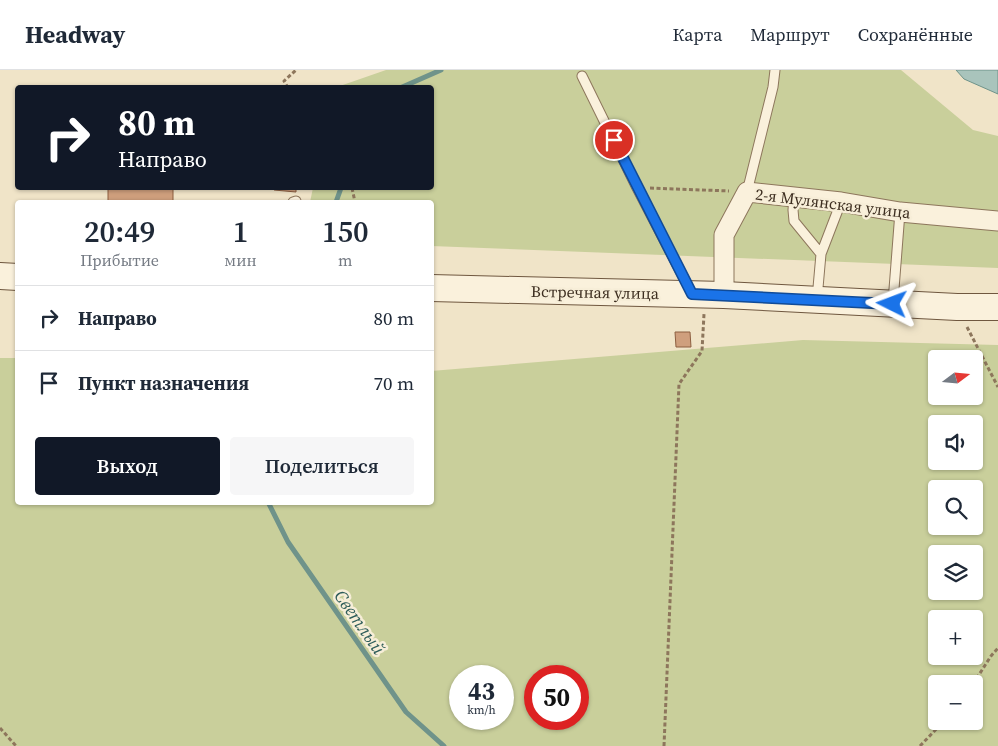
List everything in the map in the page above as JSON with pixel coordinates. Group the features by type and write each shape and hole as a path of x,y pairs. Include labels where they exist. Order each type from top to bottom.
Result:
{"main road":[{"path":"0,276 15,277"},
{"name":"Встречная улица","path":"434,288 707,295 956,307 998,307"}],"street":[{"name":"2-я Мулянская улица","path":"707,295 724,235 747,192 842,202 900,212 998,221"}],"lane":[{"path":"747,192 776,70"},
{"path":"582,76 637,188 707,295"},
{"path":"794,196 794,221 821,254"},
{"path":"816,300 821,254 842,202"},
{"path":"892,304 900,212"}],"path":[{"path":"286,85 284,80 296,70"},
{"path":"637,188 747,192"},
{"path":"664,746 679,384 702,350 707,295"},
{"path":"956,307 998,387"},
{"path":"979,675 998,648"},
{"path":"0,728 16,746"},
{"path":"920,746 935,730"}],"green space":[{"path":"386,70 901,70 973,130 998,136 998,268 434,246 434,200 310,200 313,190 434,190 434,85 343,85"},
{"path":"803,340 998,345 998,746 0,746 0,358 15,358 15,505 434,505 434,371"}],"water":[{"path":"956,70 998,70 998,94 964,79"}],"building":[{"path":"108,190 173,190 173,200 108,200"},
{"path":"274,190 296,190 296,192"},
{"path":"675,332 690,332 691,347 676,347"}],"waterway":[{"name":"Светлый","path":"407,85 441,70"},
{"name":"Светлый","path":"337,200 340,190"},
{"name":"Светлый","path":"270,505 288,542 406,712 444,746"}],"route":[{"path":"614,140 692,294 892,304"}]}
